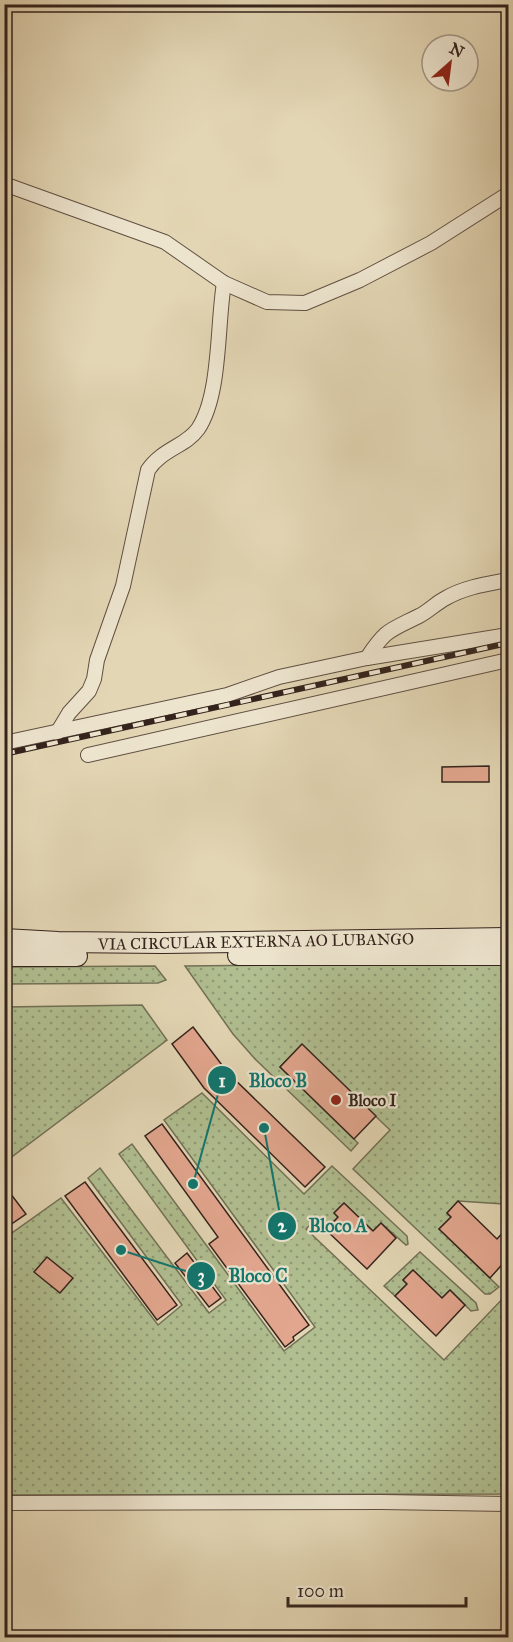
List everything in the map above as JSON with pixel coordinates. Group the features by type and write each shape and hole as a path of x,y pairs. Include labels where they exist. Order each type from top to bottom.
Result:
{"main road":[{"name":"VIA CIRCULAR EXTERNA AO LUBANGO","path":"4,939 163,943 508,938"},
{"name":"VIA CIRCULAR EXTERNA AO LUBANGO","path":"4,956 508,954"}],"street":[{"path":"4,184 165,242 224,283 267,302 305,303 360,280 431,243 508,194"},
{"path":"57,732 69,713 89,691 94,679 97,660 125,578 148,470 154,461 168,450 191,438 199,428 208,408 216,364 224,283"},
{"path":"367,658 389,629 419,616 446,598 483,585 508,580"},
{"path":"4,743 227,695 279,677 367,658 508,635"},
{"path":"87,754 508,660"},
{"path":"4,1503 508,1504"}],"green space":[{"path":"508,963 508,1208 504,1204 458,1201 447,1213 451,1217 439,1229 499,1287 490,1294 485,1294 353,1169 390,1130 301,1045 280,1067 358,1143 351,1151 255,1059 233,1034 185,966"},
{"path":"155,966 166,980 158,983 5,984 5,967"},
{"path":"142,1005 167,1040 5,1162 5,1007"},
{"path":"202,1093 304,1194 332,1166 407,1236 408,1244 406,1245 381,1223 373,1231 344,1203 334,1213 338,1217 326,1230 315,1220 306,1229 444,1360 508,1293 508,1494 5,1495 4,1269 12,1266 5,1253 5,1238 61,1198 158,1325 182,1305 88,1178 100,1168 209,1313 226,1300 119,1154 132,1144 284,1351 315,1327 164,1120"},
{"path":"420,1252 476,1303 478,1310 471,1311 450,1290 442,1298 413,1270 403,1280 407,1284 395,1296 384,1286"}],"building":[{"path":"489,766 489,782 442,782 442,767"},
{"path":"193,1027 228,1073 325,1167 305,1187 204,1088 172,1044"},
{"name":"Bloco I","path":"302,1044 376,1116 354,1139 280,1067"},
{"path":"162,1124 309,1325 293,1337 294,1340 285,1347 209,1244 218,1237 145,1136"},
{"path":"85,1182 177,1305 157,1320 65,1196"},
{"path":"4,1185 26,1214 4,1229"},
{"path":"458,1201 497,1239 508,1227 508,1258 490,1278 439,1229 451,1217 447,1213"},
{"path":"344,1203 373,1231 381,1223 396,1238 367,1269 326,1230 338,1217 334,1213"},
{"path":"187,1253 221,1298 209,1307 175,1263"},
{"path":"47,1257 73,1278 60,1293 34,1272"},
{"path":"413,1270 442,1298 450,1290 465,1305 436,1336 395,1296 407,1284 403,1280"}],"waterway":[{"path":"4,10 56,4"}],"railway":[{"path":"4,754 508,643"}],"place":[{"name":"Bloco I","path":"336,1100"},
{"name":"Bloco A","path":"264,1128"},
{"name":"Bloco B","path":"193,1184"},
{"name":"Bloco C","path":"121,1250"}]}
